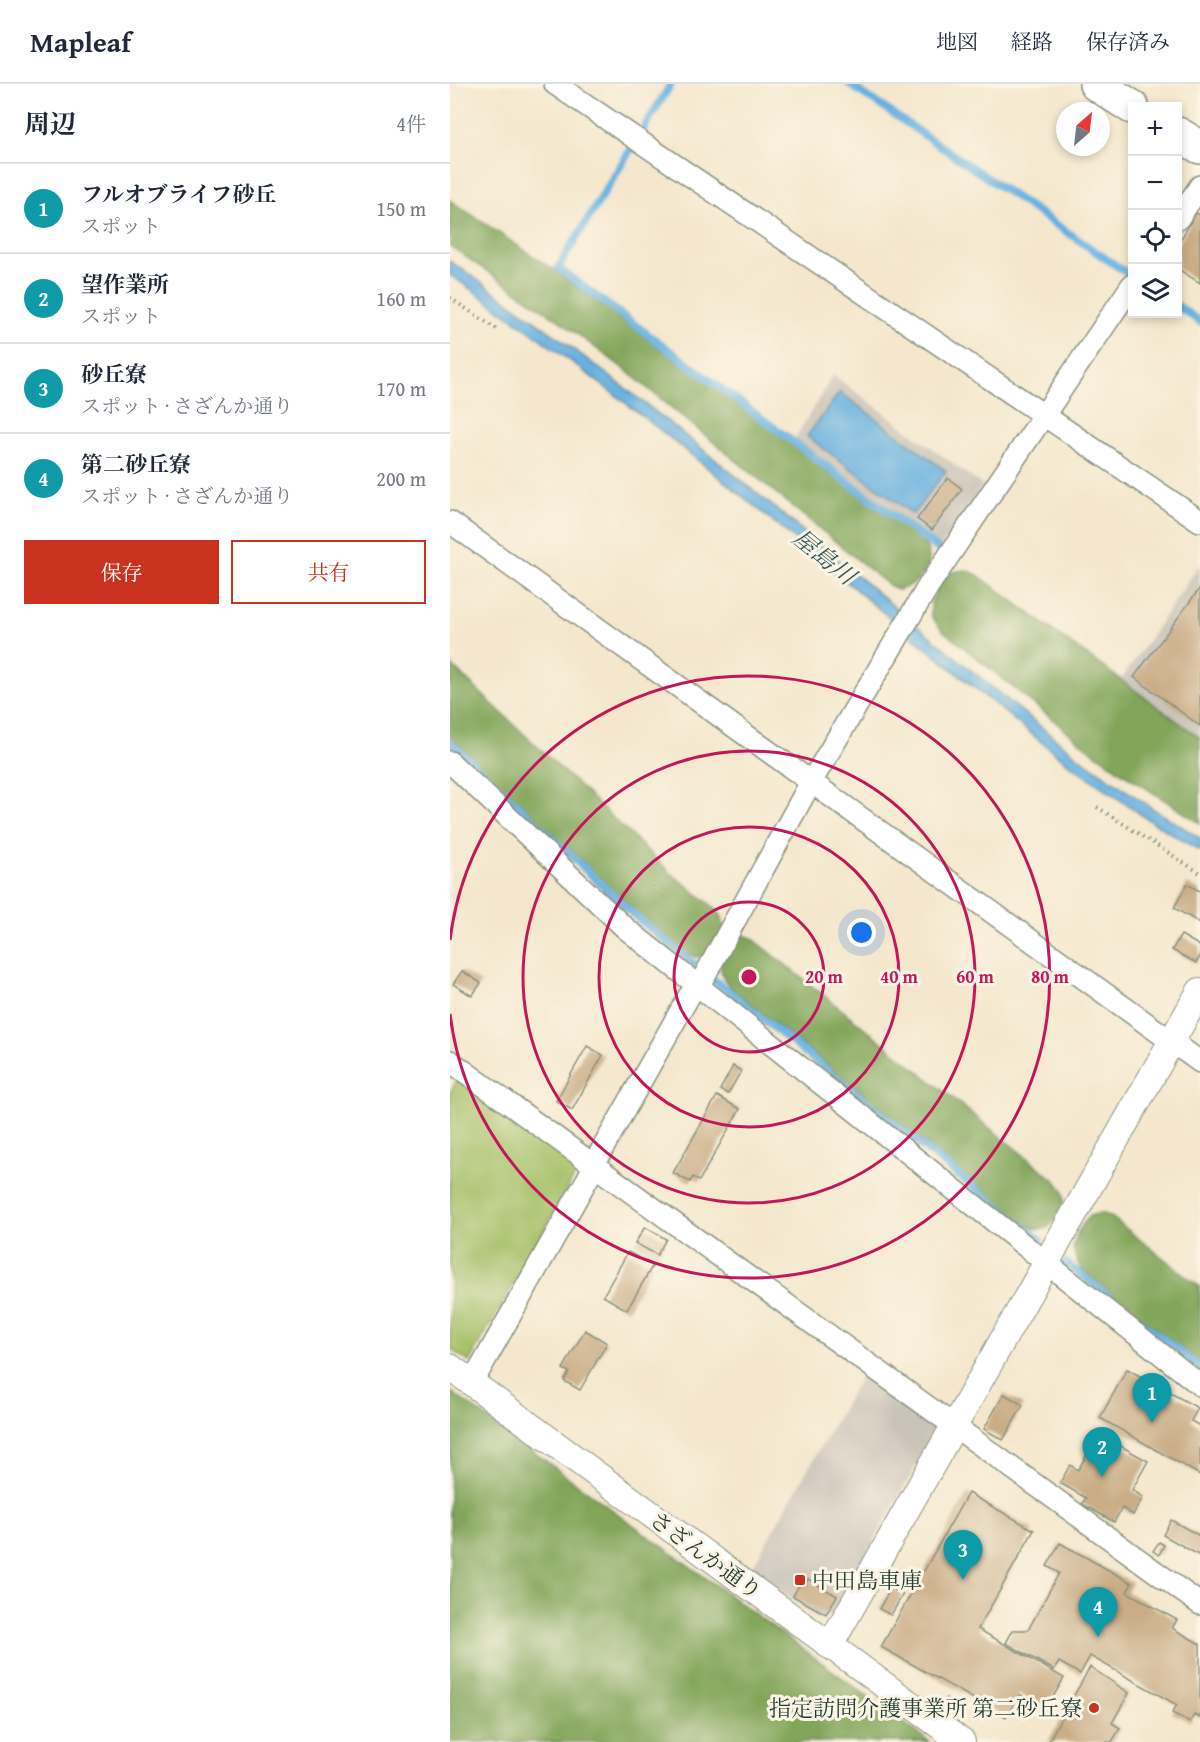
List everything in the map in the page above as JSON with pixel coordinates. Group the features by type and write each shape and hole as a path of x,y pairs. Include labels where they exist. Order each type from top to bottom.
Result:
{"highway":[{"path":"1096,84 1128,104"},
{"path":"1182,136 1200,147"}],"street":[{"path":"555,84 1200,521"},
{"path":"1182,213 1200,186"},
{"path":"471,1382 678,1016 728,933 811,782 929,585 1128,291"},
{"path":"450,522 1200,1062"},
{"path":"450,762 624,927 1200,1385"},
{"path":"828,1645 837,1633 1200,991"},
{"path":"450,1061 1200,1604"},
{"name":"さざんか通り","path":"450,1367 962,1742"}],"path":[{"path":"450,298 498,330"},
{"path":"1096,807 1200,873"}],"shaded area":[{"path":"833,375 983,486 940,548 794,440"},
{"path":"1200,564 1200,738 1121,680"},
{"path":"862,1374 937,1429 832,1615 817,1618 751,1569"}],"green space":[{"path":"450,200 554,270 922,541 929,557 925,572 905,588 897,590 886,583 624,369 557,319 450,246"},
{"path":"965,570 976,574 1200,738 1200,823 1084,745 941,629 931,616 931,602 942,579 952,572"},
{"path":"450,664 671,873 715,908 722,917 724,927 707,955 697,957 686,953 636,912 450,737"},
{"path":"743,935 752,938 1056,1181 1063,1191 1064,1200 1052,1224 1045,1229 1027,1225 730,987 722,973 722,962 736,936"},
{"path":"457,1080 579,1168 469,1362 450,1348 450,1093"},
{"path":"1100,1213 1110,1216 1200,1287 1200,1363 1083,1271 1075,1256 1074,1242 1079,1229 1090,1216"},
{"path":"450,1391 930,1742 450,1742"}],"water":[{"name":"屋島川","path":"450,261 532,318 690,439 1076,755 1200,838 1200,851 1146,818 1069,764 610,391 450,275"},
{"path":"840,392 946,471 913,514 807,436"}],"building":[{"path":"1196,213 1200,215 1200,283 1182,272 1182,237"},
{"path":"948,478 962,489 932,530 917,519"},
{"path":"1200,588 1200,726 1134,677"},
{"path":"1187,884 1200,891 1200,923 1174,908"},
{"path":"1181,935 1200,946 1200,957 1196,963 1172,950"},
{"path":"462,971 481,983 472,996 453,984"},
{"path":"587,1046 603,1055 572,1110 556,1101"},
{"path":"733,1066 741,1071 728,1094 720,1090"},
{"path":"717,1096 740,1109 699,1181 693,1177 690,1182 673,1173"},
{"path":"645,1227 666,1239 657,1255 635,1243"},
{"path":"628,1252 653,1265 627,1310 603,1296"},
{"path":"585,1330 607,1343 580,1390 564,1381 569,1372 563,1369"},
{"path":"1127,1369 1198,1408 1191,1421 1200,1426 1200,1475 1100,1418"},
{"path":"1004,1394 1023,1405 1003,1440 984,1429"},
{"path":"1099,1434 1148,1461 1132,1490 1143,1497 1133,1515 1122,1508 1114,1522 1082,1504 1086,1498 1060,1483 1070,1465 1078,1470"},
{"path":"968,1493 1034,1530 978,1629 1064,1678 1046,1709 1019,1694 1006,1717 881,1647"},
{"path":"1171,1520 1200,1536 1200,1556 1163,1535"},
{"path":"1159,1542 1164,1545 1159,1555 1153,1551"},
{"path":"1060,1543 1132,1583 1127,1592 1177,1620 1172,1628 1200,1644 1200,1718 1194,1715 1190,1722 1172,1713 1177,1705 1090,1656 1080,1674 1059,1662 1054,1670 1006,1643 1013,1630 1028,1630 1059,1573 1047,1566"},
{"path":"808,1579 837,1596 826,1614 793,1596 802,1580 806,1583"},
{"path":"891,1588 903,1594 891,1615 879,1609"},
{"name":"指定訪問介護事業所 第二砂丘寮","path":"1090,1667 1129,1693 1112,1723 1120,1728 1112,1742 1048,1742"},
{"path":"946,1698 962,1709 958,1715 942,1703"}],"waterway":[{"path":"642,131 671,84"},
{"path":"849,84 1128,274"},
{"path":"632,147 558,268 941,551"},
{"path":"1182,309 1200,322"},
{"path":"450,742 634,915 697,966"},
{"path":"714,980 1040,1240"},
{"path":"1066,1263 1200,1368"}],"place":[{"name":"フルオブライフ砂丘","path":"1152,1423"},
{"name":"望作業所","path":"1102,1477"},
{"name":"中田島車庫","path":"800,1580"},
{"name":"砂丘寮","path":"963,1580"},
{"name":"第二砂丘寮","path":"1098,1637"},
{"name":"指定訪問介護事業所 第二砂丘寮","path":"1094,1708"}]}
